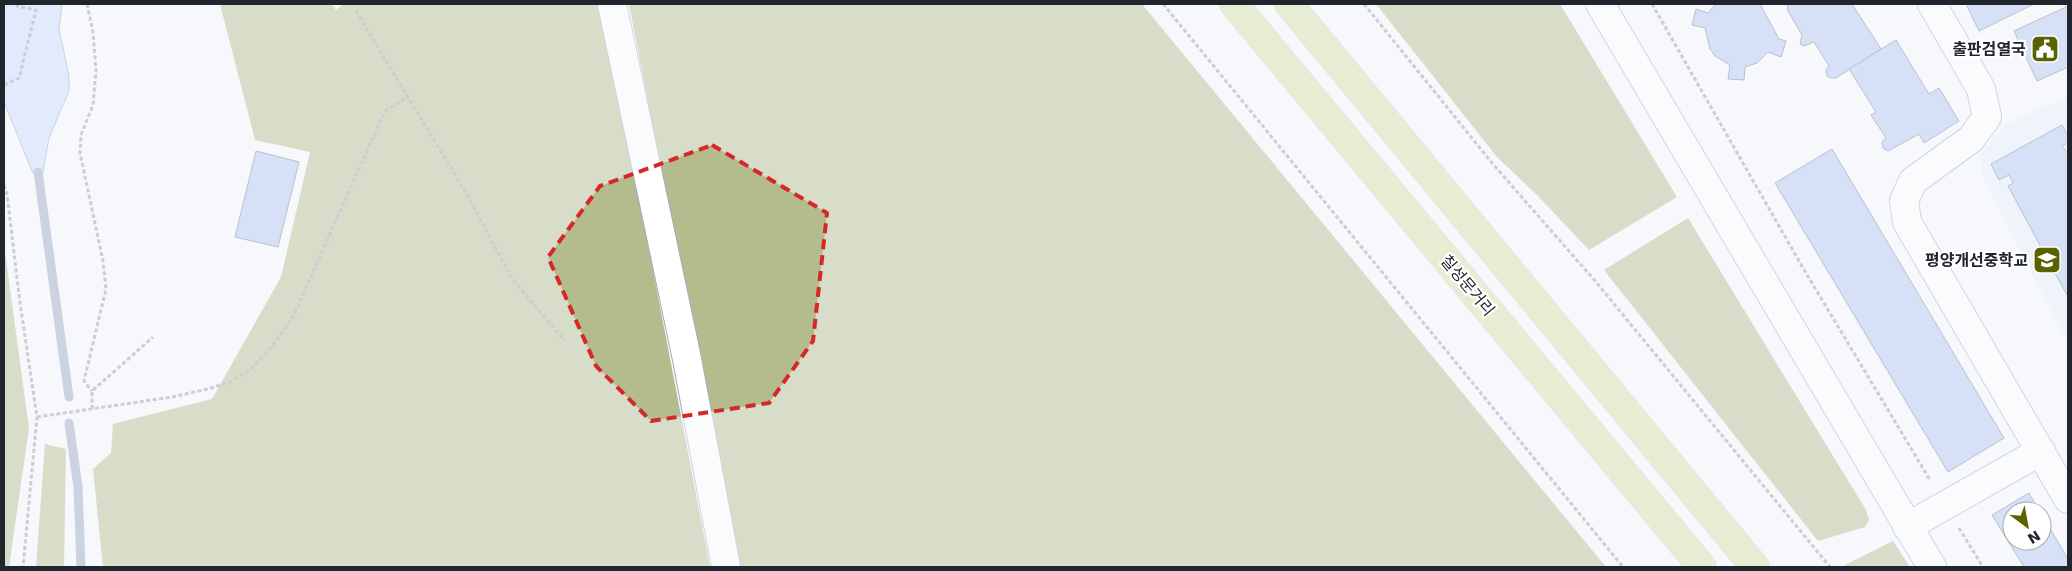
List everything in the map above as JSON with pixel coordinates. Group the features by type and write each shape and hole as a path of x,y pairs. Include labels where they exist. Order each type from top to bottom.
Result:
{"main road":[{"name":"칠성문거리","path":"1234,4 1702,567"},
{"path":"1289,4 1755,567"}],"street":[{"path":"612,4 687,358 726,567"},
{"path":"1600,4 1932,567"},
{"path":"1932,4 1981,89 1987,117 1971,139 1914,180 1904,201 1907,222 2068,499"},
{"path":"1907,527 2041,451"}],"path":[{"path":"4,85 19,78 36,10 17,6 17,4"},
{"path":"87,4 93,32 96,72 93,105 81,136 80,153 104,261 106,290 84,381 92,391 92,409"},
{"path":"1163,4 1623,567"},
{"path":"1364,4 1492,162 1596,282 1830,567"},
{"path":"1652,4 1803,268 1983,567"},
{"path":"356,10 469,198 512,279 565,341"},
{"path":"37,417 208,389 232,380 250,369 271,348 293,318 385,111 408,97"},
{"path":"4,186 7,194 20,303 37,417 23,567"},
{"path":"92,391 153,337"}],"highlighted area":[{"path":"712,145 827,213 813,341 769,403 651,421 596,366 548,257 600,186"}],"shaded area":[{"name":"평양개선중학교","path":"2068,97 2068,345 1982,175 1981,153 2006,124"}],"green space":[{"path":"220,4 332,4 336,10 343,4 602,4 710,567 103,567 93,469 111,453 113,424 212,399 281,277 310,152 255,140"},
{"path":"629,4 1142,4 1606,567 736,567"},
{"path":"1376,4 1560,4 1677,197 1589,250 1537,195 1497,157"},
{"path":"1688,218 1866,510 1869,520 1865,527 1818,541 1604,270"},
{"path":"4,245 29,428 9,567 4,567"},
{"path":"45,444 66,449 64,567 36,567"},
{"path":"1893,541 1910,567 1841,567"}],"water":[{"path":"4,4 62,4 59,29 69,76 69,91 49,138 41,183 32,171 4,102"}],"building":[{"path":"1716,4 1760,4 1779,39 1786,41 1781,57 1768,52 1757,63 1745,67 1744,80 1728,79 1730,65 1715,56 1710,49 1705,28 1692,25 1696,9 1708,13"},
{"path":"1787,4 1852,4 1881,49 1836,78 1831,78 1827,76 1826,70 1829,66 1814,42 1804,46 1800,44 1802,35 1788,11"},
{"path":"1966,4 2034,4 1979,31"},
{"name":"출판검열국","path":"2068,6 2068,67 2037,81 2014,31"},
{"path":"1896,40 1929,94 1939,88 1959,121 1924,143 1919,134 1888,151 1883,148 1882,142 1886,138 1871,115 1876,112 1849,69"},
{"path":"2062,125 2068,136 2068,143 2062,146 2068,153 2068,297 2008,186 2013,183 2009,175 1999,180 1991,164"},
{"path":"1832,149 2004,438 1948,472 1775,183"},
{"path":"256,151 299,162 278,247 235,237"},
{"path":"2029,493 2033,501 2016,501"},
{"path":"2002,509 2002,531 1992,515"},
{"path":"2052,532 2068,559 2068,567 2024,567 2014,551 2052,551"}],"waterway":[{"path":"38,172 69,397"},
{"path":"69,423 78,487 81,567"}],"place":[{"name":"출판검열국","path":"2045,49"},
{"name":"평양개선중학교","path":"2047,260"}]}
